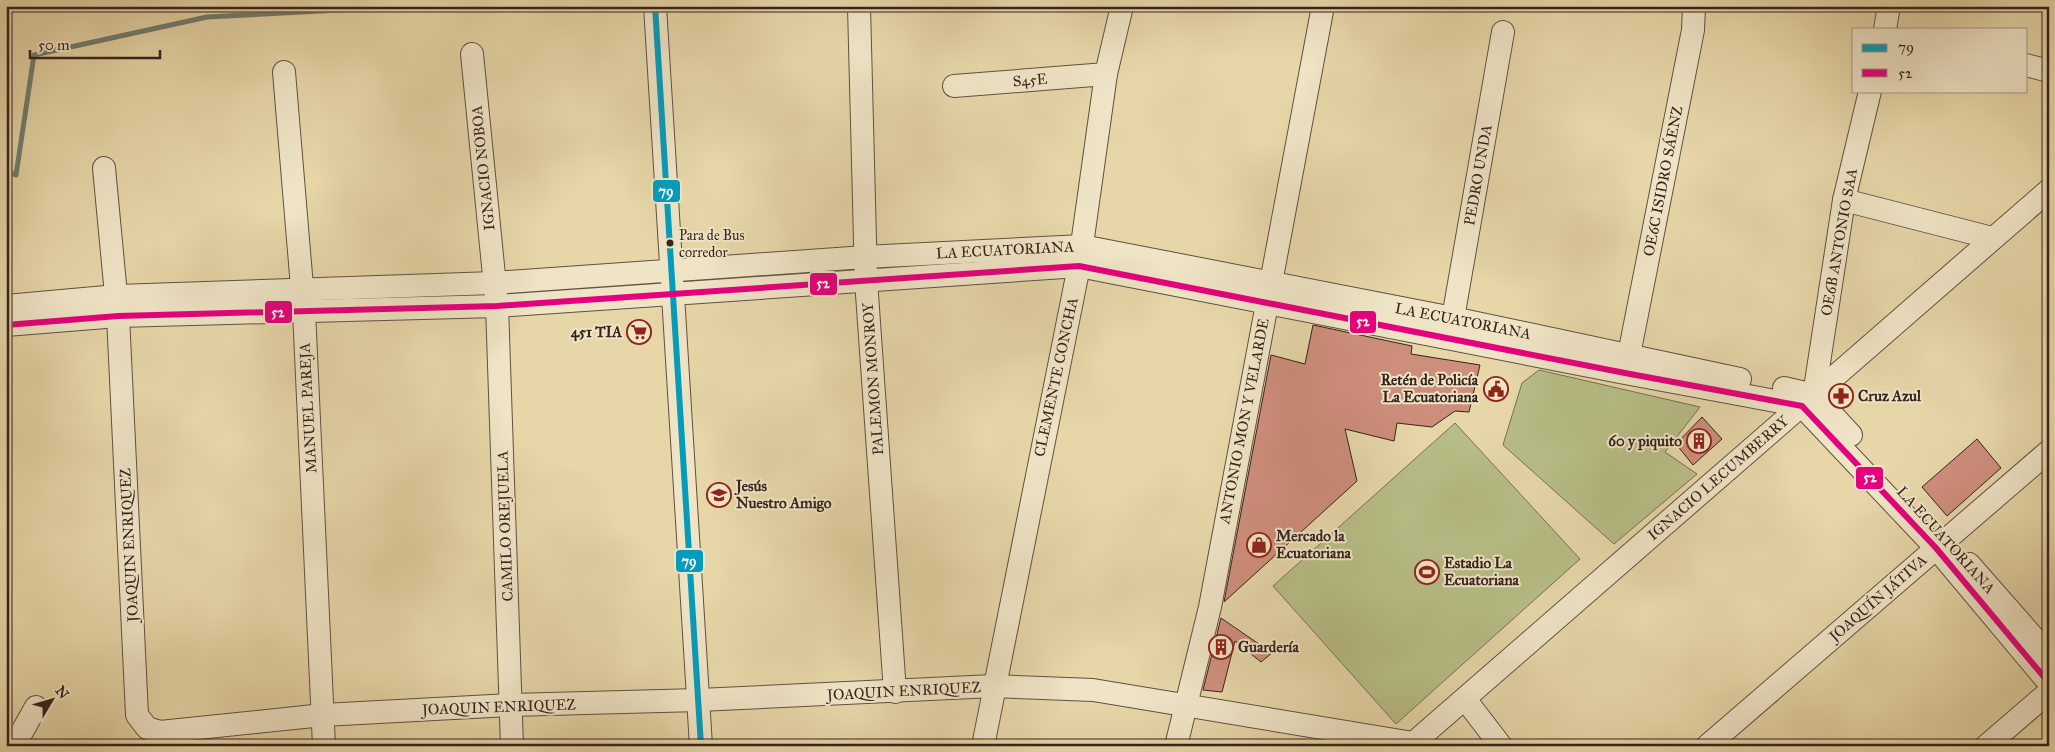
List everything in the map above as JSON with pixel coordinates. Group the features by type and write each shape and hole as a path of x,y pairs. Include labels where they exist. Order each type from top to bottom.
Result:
{"street":[{"path":"656,6 701,746"},
{"name":"PALEMON MONROY","path":"859,6 866,280 895,692"},
{"name":"CLEMENTE CONCHA","path":"983,746 993,686 1080,256 1106,74 1122,6"},
{"name":"ANTONIO MON Y VELARDE","path":"1176,746 1210,608 1323,6"},
{"name":"OE6C ISIDRO SÁENZ","path":"1627,365 1693,30 1694,6"},
{"path":"1885,28 1889,6"},
{"name":"PEDRO UNDA","path":"1453,318 1503,32"},
{"name":"IGNACIO NOBOA","path":"472,54 497,306"},
{"path":"2028,66 2049,71"},
{"name":"MANUEL PAREJA","path":"284,72 303,301 324,746"},
{"name":"S45E","path":"954,86 1106,74"},
{"name":"OE6B ANTONIO SAA","path":"1808,400 1844,200 1870,92"},
{"name":"JOAQUIN ENRIQUEZ","path":"104,168 118,306 137,714 147,728 160,732 324,715 511,705 699,700 993,686 1093,690 1411,745"},
{"name":"IGNACIO LECUMBERRY","path":"1411,745 2049,190"},
{"path":"1844,200 1992,238"},
{"path":"6,306 118,306 303,301 497,306 866,280 1080,256 1627,365"},
{"name":"LA ECUATORIANA","path":"303,301 494,283 866,257 1080,256"},
{"name":"LA ECUATORIANA","path":"1269,293 1453,318 1627,365 1808,400 1941,544 2049,655"},
{"path":"6,325 118,306"},
{"name":"CAMILO OREJUELA","path":"497,306 512,746"},
{"name":"JOAQUÍN JÁTIVA","path":"1707,746 2049,451"},
{"path":"1941,544 2049,683"},
{"path":"1986,746 2049,692"},
{"path":"1465,699 1501,746"},
{"path":"14,746 36,707"}],"green space":[{"path":"1539,370 1700,407 1665,452 1697,474 1614,544 1503,445 1522,383"},
{"name":"Estadio La Ecuatoriana","path":"1455,423 1580,559 1396,724 1273,586"}],"building":[{"path":"1313,325 1412,346 1411,354 1480,365 1469,412 1455,411 1432,427 1397,423 1394,441 1345,429 1357,481 1224,602 1271,355 1305,364"},
{"name":"60 y piquito","path":"1702,417 1722,439 1693,465 1676,444"},
{"path":"1977,439 2001,468 1947,516 1922,487"},
{"name":"Guardería","path":"1221,618 1272,653 1261,662 1235,641 1222,692 1203,690"}],"waterway":[{"path":"1731,8 1735,6"},
{"path":"6,171 16,175 34,55 207,17 359,9"}],"transit line":[{"name":"79","path":"655,6 701,746"},
{"name":"52","path":"6,325 118,316 497,306 1079,266 1802,406 1936,548 2049,683"}],"place":[{"name":"Para de Bus corredor","path":"670,243"},
{"name":"451 TIA","path":"639,332"},
{"name":"Retén de Policía La Ecuatoriana","path":"1496,389"},
{"name":"Cruz Azul","path":"1841,396"},
{"name":"60 y piquito","path":"1699,441"},
{"name":"Jesús Nuestro Amigo","path":"719,495"},
{"name":"Mercado la Ecuatoriana","path":"1259,545"},
{"name":"Estadio La Ecuatoriana","path":"1427,572"},
{"name":"Guardería","path":"1221,647"}]}
